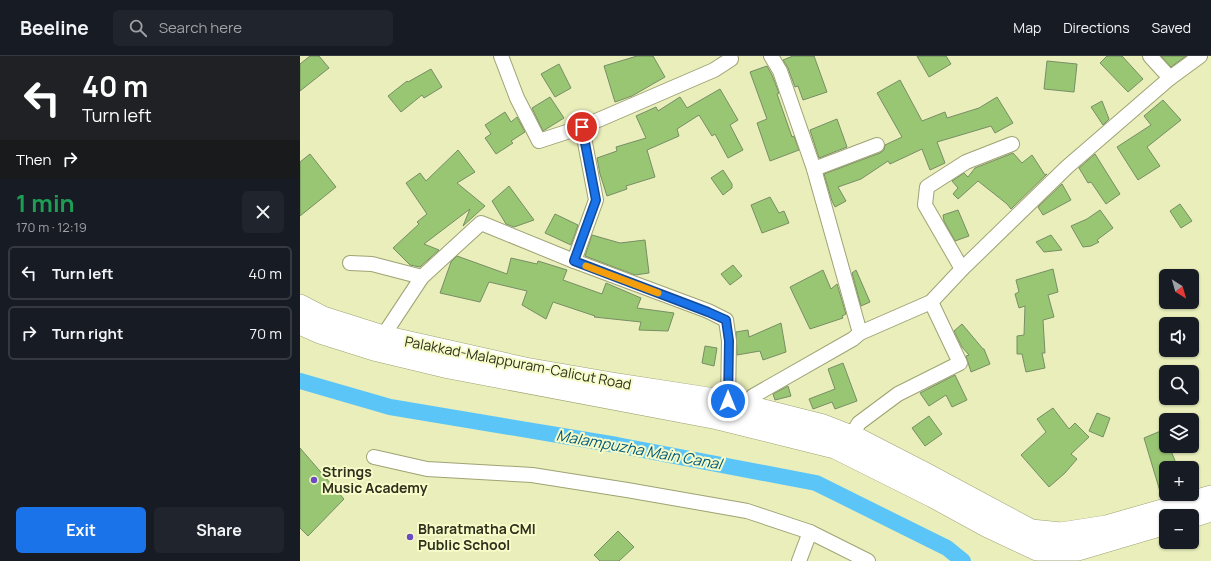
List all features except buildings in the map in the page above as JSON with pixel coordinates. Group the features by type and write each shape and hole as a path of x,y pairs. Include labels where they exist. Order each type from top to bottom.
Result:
{"highway":[{"name":"Palakkad-Malappuram-Calicut Road","path":"300,305 323,317 383,336 526,368 738,403 823,425 859,438 1031,530 1038,548"},
{"name":"Palakkad-Malappuram-Calicut Road","path":"300,324 320,333 374,350 449,368 718,419 835,448 933,497 988,527 1038,548 1078,550 1159,526"},
{"name":"Palakkad-Malappuram-Calicut Road","path":"1038,548 1061,533 1106,526 1211,496"},
{"path":"1199,515 1211,511"}],"street":[{"path":"501,56 516,98 539,141 582,127 714,70 732,57"},
{"path":"771,56 780,71 814,169 860,333"},
{"path":"1150,56 1170,78"},
{"path":"383,336 422,277 481,224 726,320 738,403 853,339 860,333 931,302 962,269 1067,167 1170,78 1200,56"},
{"path":"574,261 596,200 582,127"},
{"path":"962,269 925,204 927,187 966,162 1012,144"},
{"path":"814,169 877,146"},
{"path":"350,262 372,264 422,277"},
{"path":"851,436 859,423 898,394 960,364 931,302"},
{"path":"374,457 428,469 532,475 747,511 810,532 868,561"},
{"path":"799,561 810,532"}],"waterway":[{"name":"Malampuzha Main Canal","path":"300,381 390,407 617,445 816,483 947,548 963,561"}],"slow traffic":[{"path":"586,266 658,293"}],"place":[{"name":"Strings Music Academy","path":"314,480"},
{"name":"Bharatmatha CMI Public School","path":"410,537"}],"route":[{"path":"582,127 596,200 574,261 726,320 729,341 728,401"}]}
